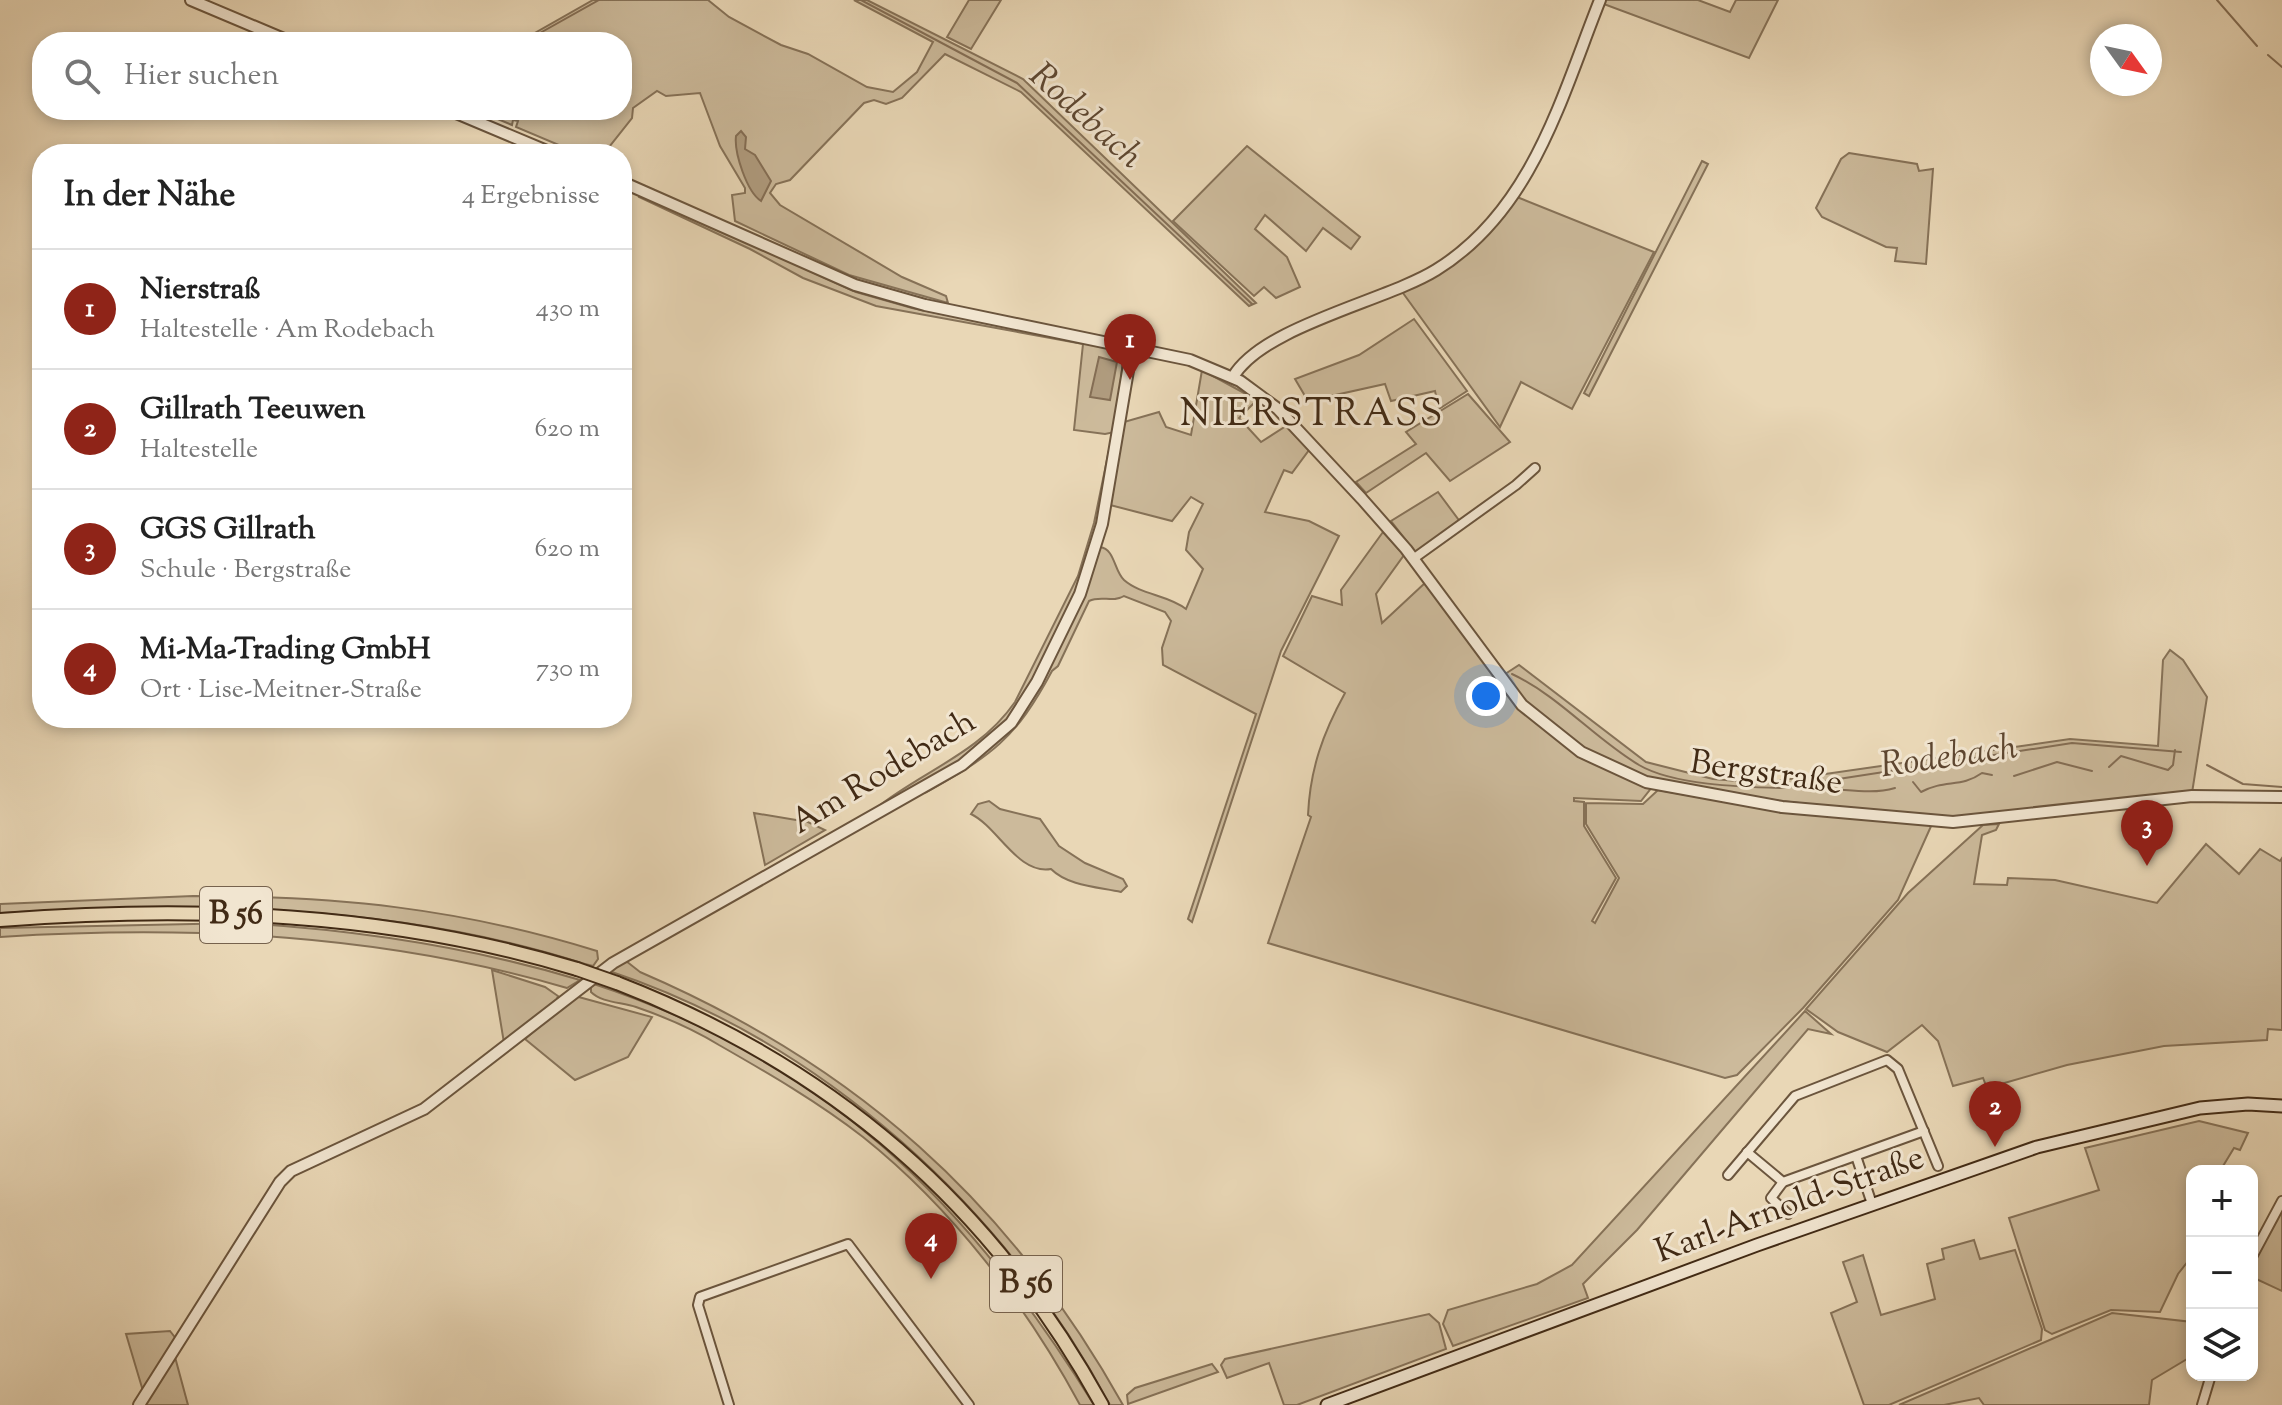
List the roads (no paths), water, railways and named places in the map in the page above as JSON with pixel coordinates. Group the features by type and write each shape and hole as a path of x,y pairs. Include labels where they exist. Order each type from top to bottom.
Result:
{"highway":[{"name":"B 56","path":"0,920 145,914 280,916 470,941 577,969 687,1011 776,1058 834,1097 908,1157 977,1225 1027,1285 1102,1405"}],"main road":[{"name":"Karl-Arnold-Straße","path":"1327,1405 1872,1204 2037,1147 2220,1105 2282,1106"}],"street":[{"path":"191,0 267,32"},
{"path":"1233,377 1286,335 1434,271 1494,220 1511,201 1531,168 1599,2"},
{"path":"473,120 530,144"},
{"path":"632,186 855,285 925,305 1190,360 1233,377 1278,409 1413,559 1535,468"},
{"name":"Am Rodebach","path":"139,1405 280,1182 298,1167 433,1102 567,995 613,963 962,765 1003,733 1037,682 1095,555 1132,347"},
{"name":"Bergstraße","path":"1413,559 1522,705 1570,745 1618,771 1682,791 1828,812 1953,822 2192,796 2282,797"},
{"path":"1728,1175 1795,1096 1887,1060 1898,1069 1938,1166"},
{"path":"1788,1214 1771,1198 1783,1182 1924,1131"},
{"path":"1747,1152 1783,1182"},
{"path":"1856,1156 1872,1204"},
{"path":"2258,1246 2282,1201"},
{"path":"729,1405 698,1305 700,1297 848,1244 969,1405"},
{"path":"2202,1405 2209,1381"}],"waterway":[{"path":"542,32 599,0"},
{"name":"Rodebach","path":"861,0 1017,83 1252,304"},
{"path":"2217,0 2257,46"},
{"path":"2268,55 2282,67"},
{"name":"Rodebach","path":"1512,674 1545,694 1639,765 1670,777 1708,784 1780,788 2072,743 2181,752"},
{"name":"Rodebach","path":"2109,767 2121,756 2168,770 2173,765 2175,750"},
{"name":"Rodebach","path":"2014,776 2057,762 2092,771"},
{"name":"Rodebach","path":"2207,765 2243,784 2282,787"},
{"name":"Rodebach","path":"1913,782 1921,792 1982,773 1992,775"},
{"name":"Rodebach","path":"1805,784 1811,789 1874,791 1895,788"}],"place":[{"name":"Nierstraß","path":"1130,380"},
{"name":"GGS Gillrath","path":"2147,866"},
{"name":"Gillrath Teeuwen","path":"1995,1147"},
{"name":"Mi-Ma-Trading GmbH","path":"931,1279"}],"district":[{"name":"NIERSTRASS","path":"1312,416"}]}
